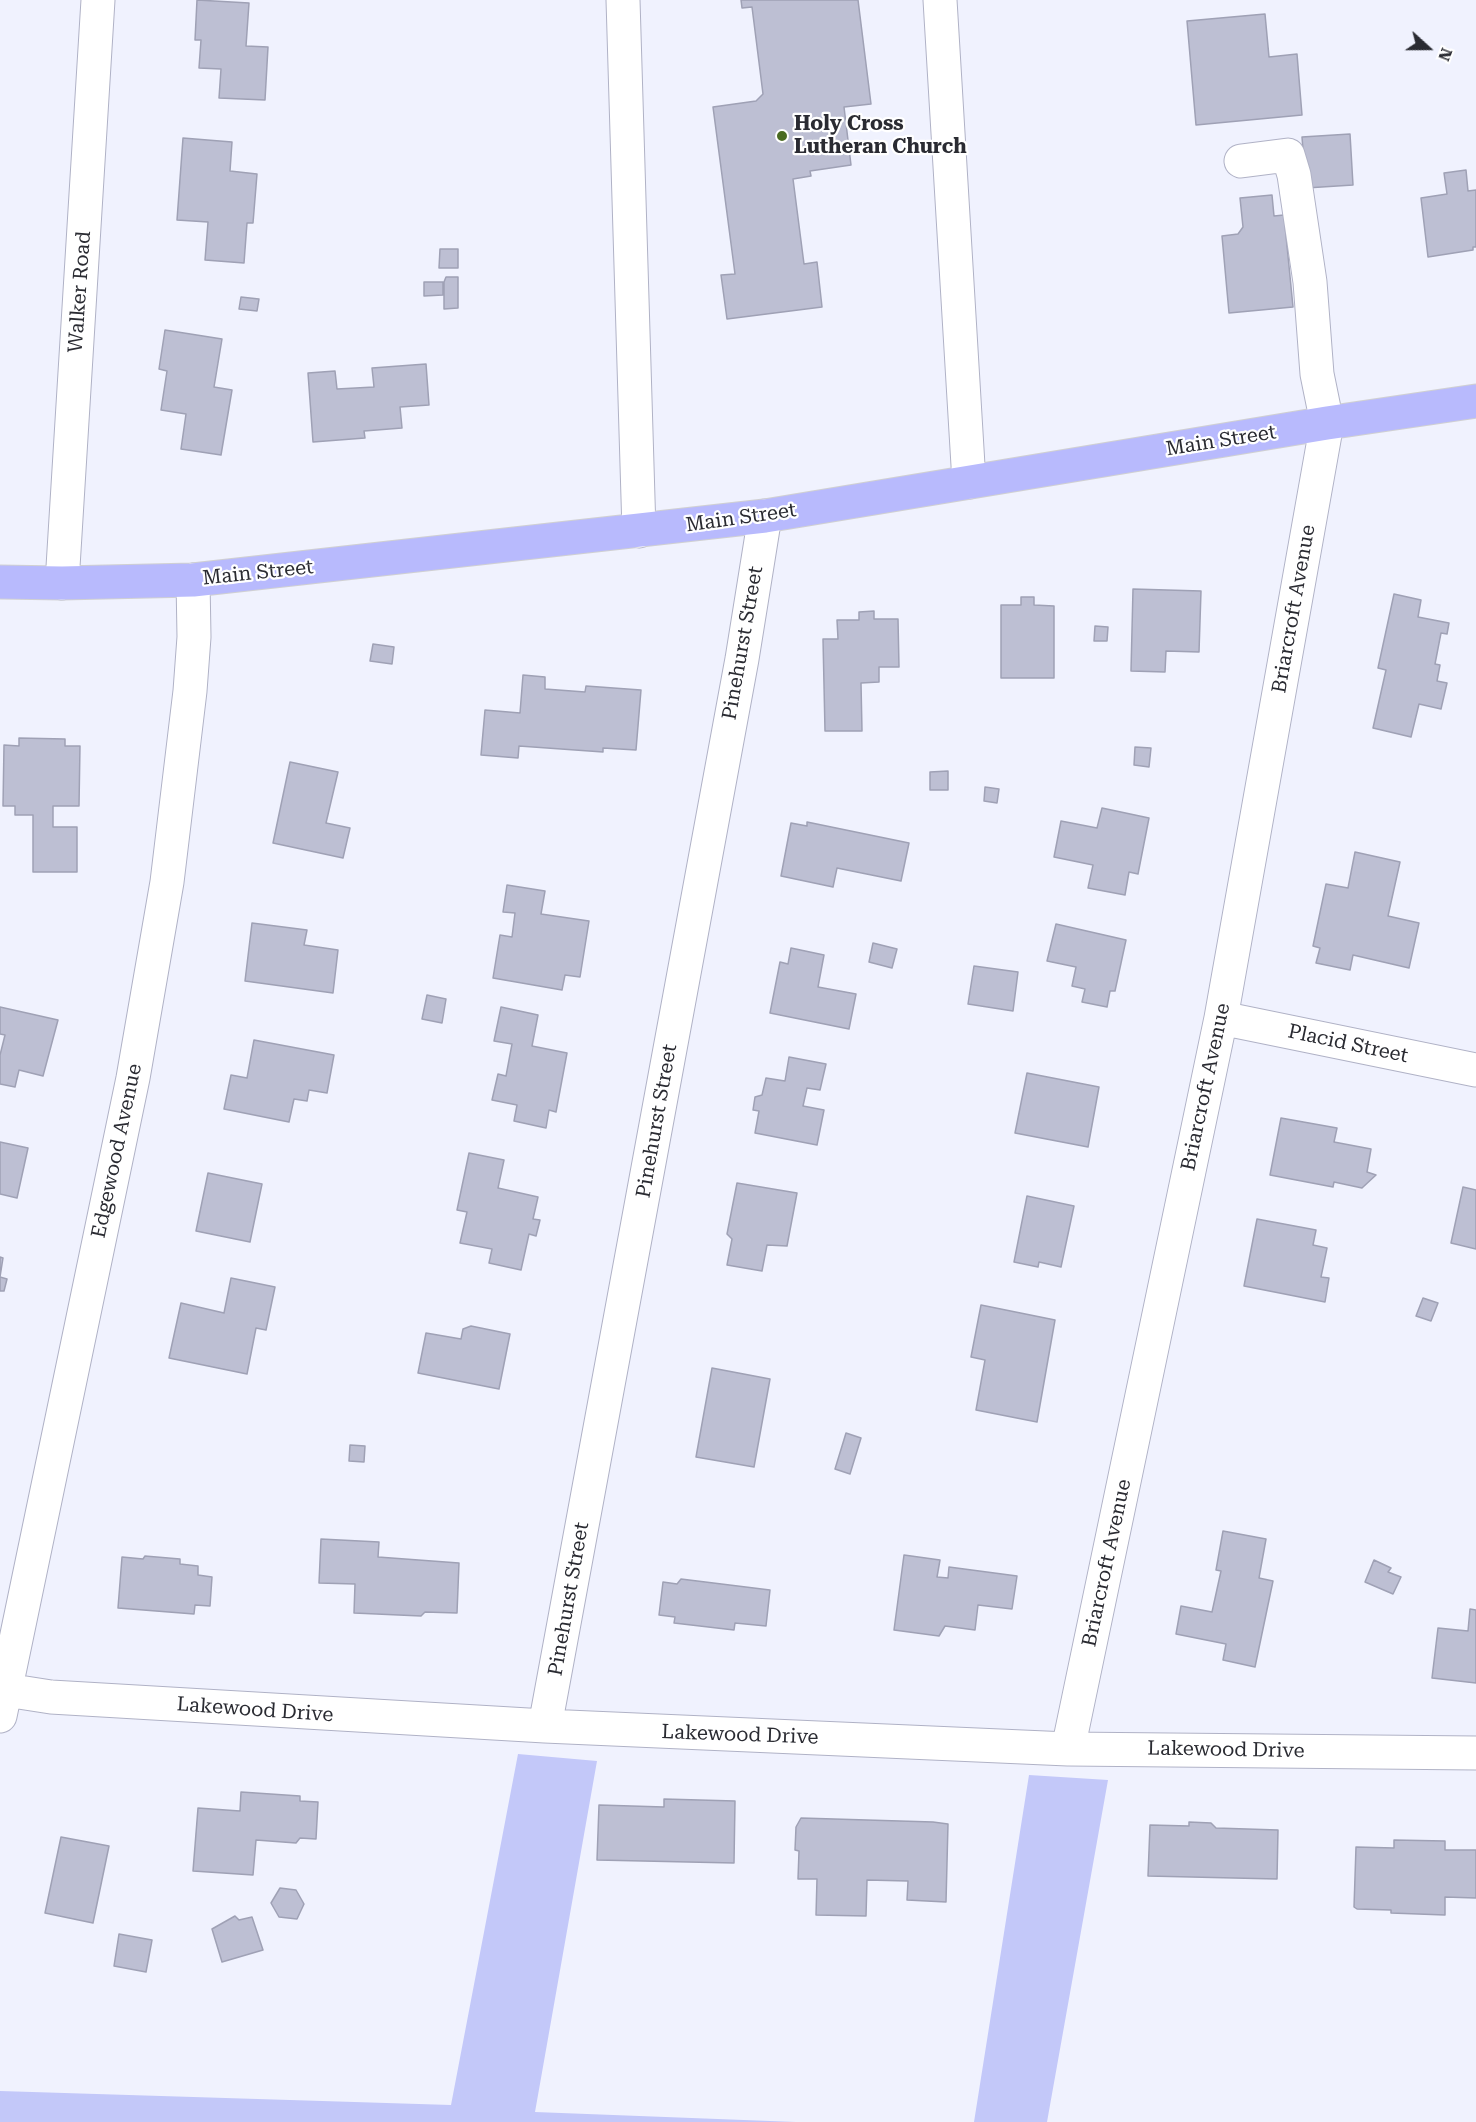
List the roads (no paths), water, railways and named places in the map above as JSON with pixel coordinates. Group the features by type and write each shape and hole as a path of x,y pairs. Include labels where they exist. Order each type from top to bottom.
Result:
{"main road":[{"name":"Main Street","path":"0,582 193,580 765,516 1327,423 1476,401"}],"street":[{"name":"Walker Road","path":"62,583 98,0"},
{"path":"623,0 639,531"},
{"path":"940,0 969,482"},
{"path":"1241,161 1288,155 1294,175 1310,282 1317,374 1327,423"},
{"name":"Briarcroft Avenue","path":"1068,1749 1221,1017 1327,423"},
{"name":"Pinehurst Street","path":"545,1726 738,683 765,516"},
{"name":"Edgewood Avenue","path":"3,1703 133,1078 167,882 190,691 194,638 193,580"},
{"name":"Placid Street","path":"1221,1017 1476,1070"},
{"name":"Lakewood Drive","path":"3,1703 51,1697 545,1726 1068,1749 1476,1753"}],"place":[{"name":"Holy Cross Lutheran Church","path":"782,136"}]}
